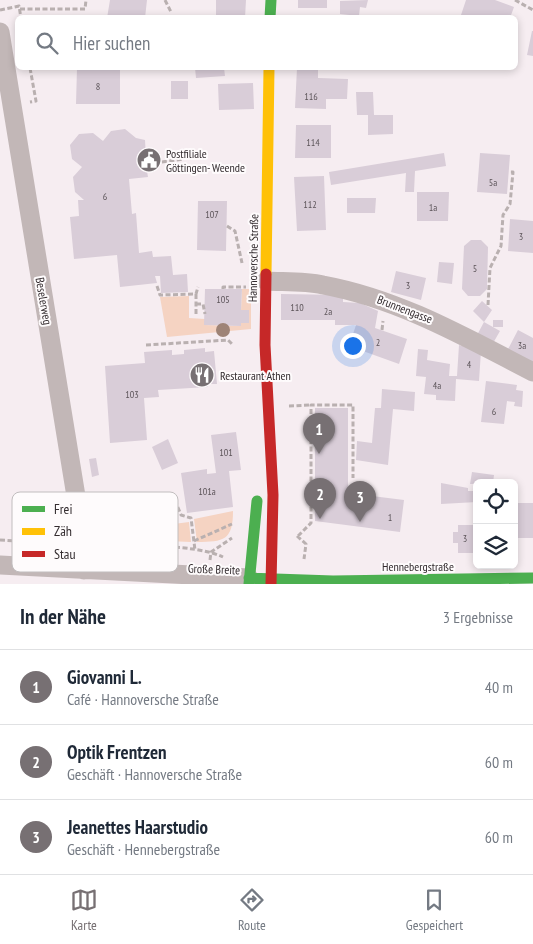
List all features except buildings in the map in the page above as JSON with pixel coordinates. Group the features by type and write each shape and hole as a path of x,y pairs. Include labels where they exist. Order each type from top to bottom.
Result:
{"street":[{"path":"270,15 271,0"},
{"name":"Beselerweg","path":"0,32 75,492"},
{"name":"Hannoversche Straße","path":"269,70 265,345 269,450 273,495 271,578"},
{"name":"Brunnengasse","path":"266,280 322,284 376,298 428,317 533,372"},
{"name":"Hannoversche Straße","path":"250,578 260,484 269,450"},
{"name":"Große Breite","path":"178,570 182,568 250,578 271,578"},
{"name":"Große Breite","path":"102,572 164,579 175,572"},
{"name":"Hennebergstraße","path":"271,578 312,572 363,579 533,578"},
{"path":"350,584 363,579"}],"path":[{"path":"0,10 19,6 20,9 85,8 86,0"},
{"path":"165,0 171,12"},
{"path":"515,0 533,10"},
{"path":"20,9 21,15"},
{"path":"147,164 184,159"},
{"path":"488,304 490,268 501,246 503,215 510,204 513,172 509,172"},
{"path":"227,226 235,230 243,263"},
{"path":"157,286 160,295 196,294"},
{"path":"196,316 196,294 198,287"},
{"path":"223,289 223,287 230,287"},
{"path":"196,304 203,304 205,314"},
{"path":"376,324 382,326"},
{"path":"146,345 228,340 233,346"},
{"path":"298,536 311,522 311,405 353,405 353,478"},
{"path":"178,506 181,515 191,518 195,550"},
{"path":"194,541 239,522"},
{"path":"178,549 211,552"}],"shaded area":[{"path":"242,289 251,289 251,329 167,337 160,297 189,296 189,318 205,319 205,325 241,326 241,323 249,323 249,310 241,310"},
{"path":"233,511 233,521 229,534 220,540 197,542 194,519"},
{"path":"189,522 191,542 178,541 178,523"}],"traffic: fast":[{"path":"270,15 271,0"},
{"path":"249,584 257,501"},
{"path":"249,578 333,581 533,578"}],"traffic: slow":[{"path":"266,274 269,70"}],"traffic: jam":[{"path":"266,274 265,345 273,495 271,584"}],"place":[{"name":"Postfiliale Göttingen- Weende","path":"149,160"},
{"name":"Restaurant Athen","path":"202,375"},
{"name":"Giovanni L.","path":"319,454"},
{"name":"Optik Frentzen","path":"320,519"},
{"name":"Jeanettes Haarstudio","path":"360,522"}]}
